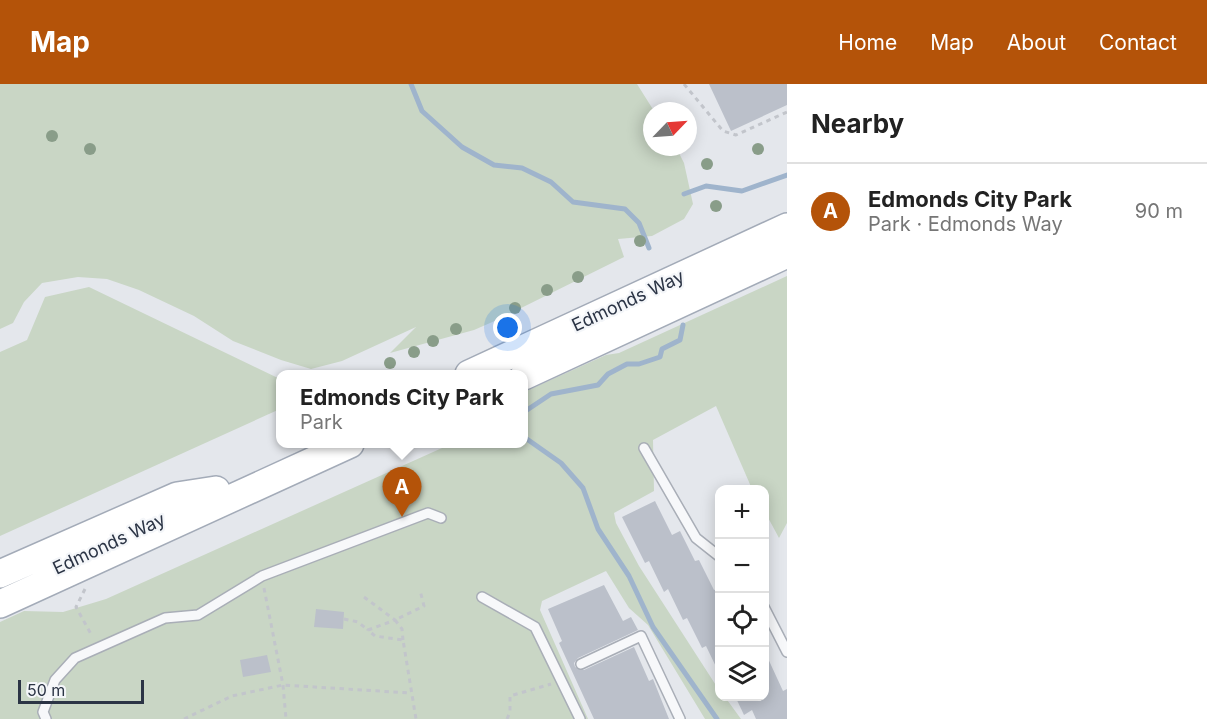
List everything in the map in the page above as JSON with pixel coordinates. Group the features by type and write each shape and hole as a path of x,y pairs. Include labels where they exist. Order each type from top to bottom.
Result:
{"main road":[{"name":"Edmonds Way","path":"480,370 787,227"},
{"path":"510,370 787,240"},
{"path":"528,374 787,254"},
{"name":"Edmonds Way","path":"0,594 188,508 216,490 311,448"},
{"path":"0,604 341,448"},
{"name":"Edmonds Way","path":"0,574 177,496 216,490"}],"lane":[{"path":"644,448 696,538 715,553"},
{"path":"46,719 43,712 55,680 75,658 165,618 198,615 262,576 428,513 441,518"},
{"path":"482,597 535,627 580,719"},
{"path":"769,615 787,652"},
{"path":"581,664 641,636 680,719"}],"path":[{"path":"684,84 723,130 736,135 787,112"},
{"path":"262,576 283,685 286,719"},
{"path":"87,587 76,607 101,648"},
{"path":"368,630 424,606 420,590"},
{"path":"364,597 402,628 410,693 416,719"},
{"path":"344,619 358,622 375,636 403,640"},
{"path":"507,719 510,712 510,696 561,681"},
{"path":"184,719 232,696 283,685 410,693"}],"green space":[{"path":"0,84 637,84 648,102 643,102 643,156 680,156 693,204 684,219 652,236 618,239 624,257 474,330 390,353 416,327 342,361 311,369 233,341 194,316 139,290 107,279 78,277 42,283 24,302 13,323 0,329"},
{"path":"787,276 787,523 779,538 769,519 769,485 750,485 716,406 653,440 654,491 614,513 616,523 639,566 715,684 715,701 728,701 741,719 705,719 648,625 629,608 606,571 542,601 540,610 588,719 0,719 0,622 24,611 63,612 106,599 442,448 528,448 528,390 606,355 619,353"},
{"path":"89,287 276,377 276,411 0,536 0,352 27,340 45,297"}],"building":[{"path":"709,84 787,84 787,105 731,131"},
{"path":"655,501 672,535 680,531 695,561 699,560 715,590 715,665 706,646 702,648 687,618 683,620 668,589 664,592 649,561 645,563 622,517"},
{"path":"604,585 623,621 631,617 638,630 578,658 574,663 575,667 584,670 634,647 649,681 653,679 669,719 594,719 559,643 562,641 548,609"},
{"path":"316,609 344,612 343,629 314,627"},
{"path":"267,655 271,672 243,677 240,660"},
{"path":"769,661 783,691 787,689 787,719 756,719 752,710 744,715 737,701 769,701"}],"waterway":[{"path":"411,84 422,111 462,147 494,165 522,168 551,182 573,202 625,209 639,223 649,248"},
{"path":"684,194 706,186 742,191 787,175"},
{"path":"528,409 551,394 598,385 608,374 627,364 639,364 660,357 662,349 680,340 683,325"},
{"path":"528,440 561,463 583,488 598,529 629,576 653,627 717,719"}],"place":[{"name":"Edmonds City Park","path":"402,517"}]}
